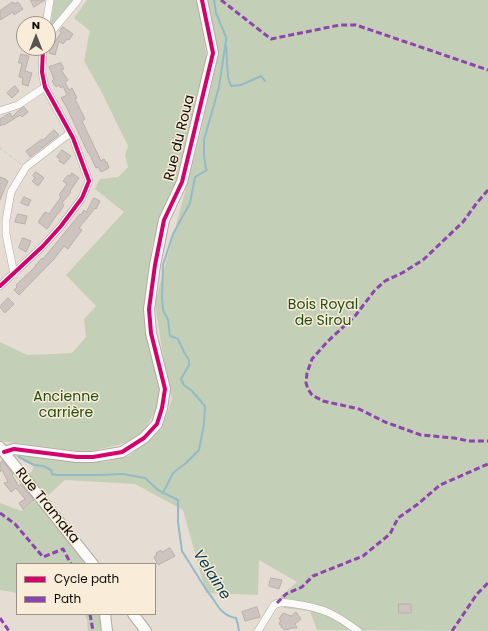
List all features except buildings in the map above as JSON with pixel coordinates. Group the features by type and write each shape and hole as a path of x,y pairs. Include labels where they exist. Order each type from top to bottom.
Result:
{"street":[{"path":"47,16 50,0"},
{"path":"56,26 78,0"},
{"name":"Rue du Roua","path":"2,450 14,449 77,457 94,457 122,452 144,438 157,424 162,408 165,389 151,333 149,309 155,265 164,220 182,182 213,52 202,0"},
{"path":"1,283 14,274 61,226 82,198 89,181 73,138 45,86 42,72 43,56"},
{"path":"0,111 18,105 45,86"},
{"path":"14,274 6,234 6,220 11,192 26,167 70,133"},
{"name":"Rue Tramaka","path":"2,450 66,528 92,563"},
{"path":"258,631 274,605 282,602 311,606 326,611 337,616 358,631"},
{"path":"105,615 107,631"},
{"path":"134,615 146,631"}],"path":[{"path":"0,147 26,167"}],"green space":[{"path":"54,0 74,0 56,22 56,16 52,16"},
{"name":"Ancienne carrière","path":"87,0 197,0 207,59 180,178 159,222 152,245 150,268 161,392 157,407 144,432 122,444 87,452 0,441 0,342 27,355 72,353 86,337 84,319 96,306 66,275 124,212 95,189 100,179 118,177 128,167 125,155 128,146 101,91 84,61 90,31 74,18"},
{"name":"Bois Royal de Sirou","path":"206,0 488,0 488,631 317,630 310,611 284,608 281,596 297,582 259,560 258,595 206,593 183,510 135,484 65,480 43,500 92,563 16,563 16,593 0,590 0,503 21,511 40,497 24,477 32,471 34,466 15,456 20,455 60,460 104,462 129,456 162,428 172,399 163,356 155,303 199,140 217,60"},
{"path":"85,615 105,615 107,631 88,631 87,619"}],"waterway":[{"path":"163,493 173,473 199,450 204,424 205,406 192,391 184,385 181,379 189,365 189,360 178,339 170,336 168,320 163,310 162,297 163,265 173,234 190,203 195,177 207,170 204,155 204,140 219,87 226,40 216,13 214,0"},
{"path":"226,45 228,77 231,86 241,85 261,76 265,81"},
{"name":"Velaine","path":"19,457 34,465 43,466 51,470 52,474 57,475 123,474 145,478 158,490 178,500 178,522 182,551 219,608 226,614 236,618 239,631"}],"marked path":[{"path":"221,0 271,39 340,25 356,25 488,70"},
{"path":"488,190 463,222 423,260 402,273 385,281 375,290 355,316 327,342 312,359 307,373 306,383 312,395 323,401 359,409 385,422 421,435 469,441 488,441"},
{"path":"277,603 286,594 302,587 313,576 363,556 390,534 398,518 418,504 440,485 488,464"},
{"path":"0,513 15,524 43,557 63,549 70,563"},
{"path":"452,631 477,594 488,583"},
{"path":"90,615 93,631"},
{"path":"0,618 9,631"}],"cycle path":[{"path":"4,452 14,449 77,457 93,457 122,452 144,438 157,424 162,408 165,389 151,333 149,309 155,265 164,220 182,182 213,53 202,0"},
{"path":"0,286 43,246 61,226 82,198 89,181 73,138 45,87 42,72 43,56"}]}
